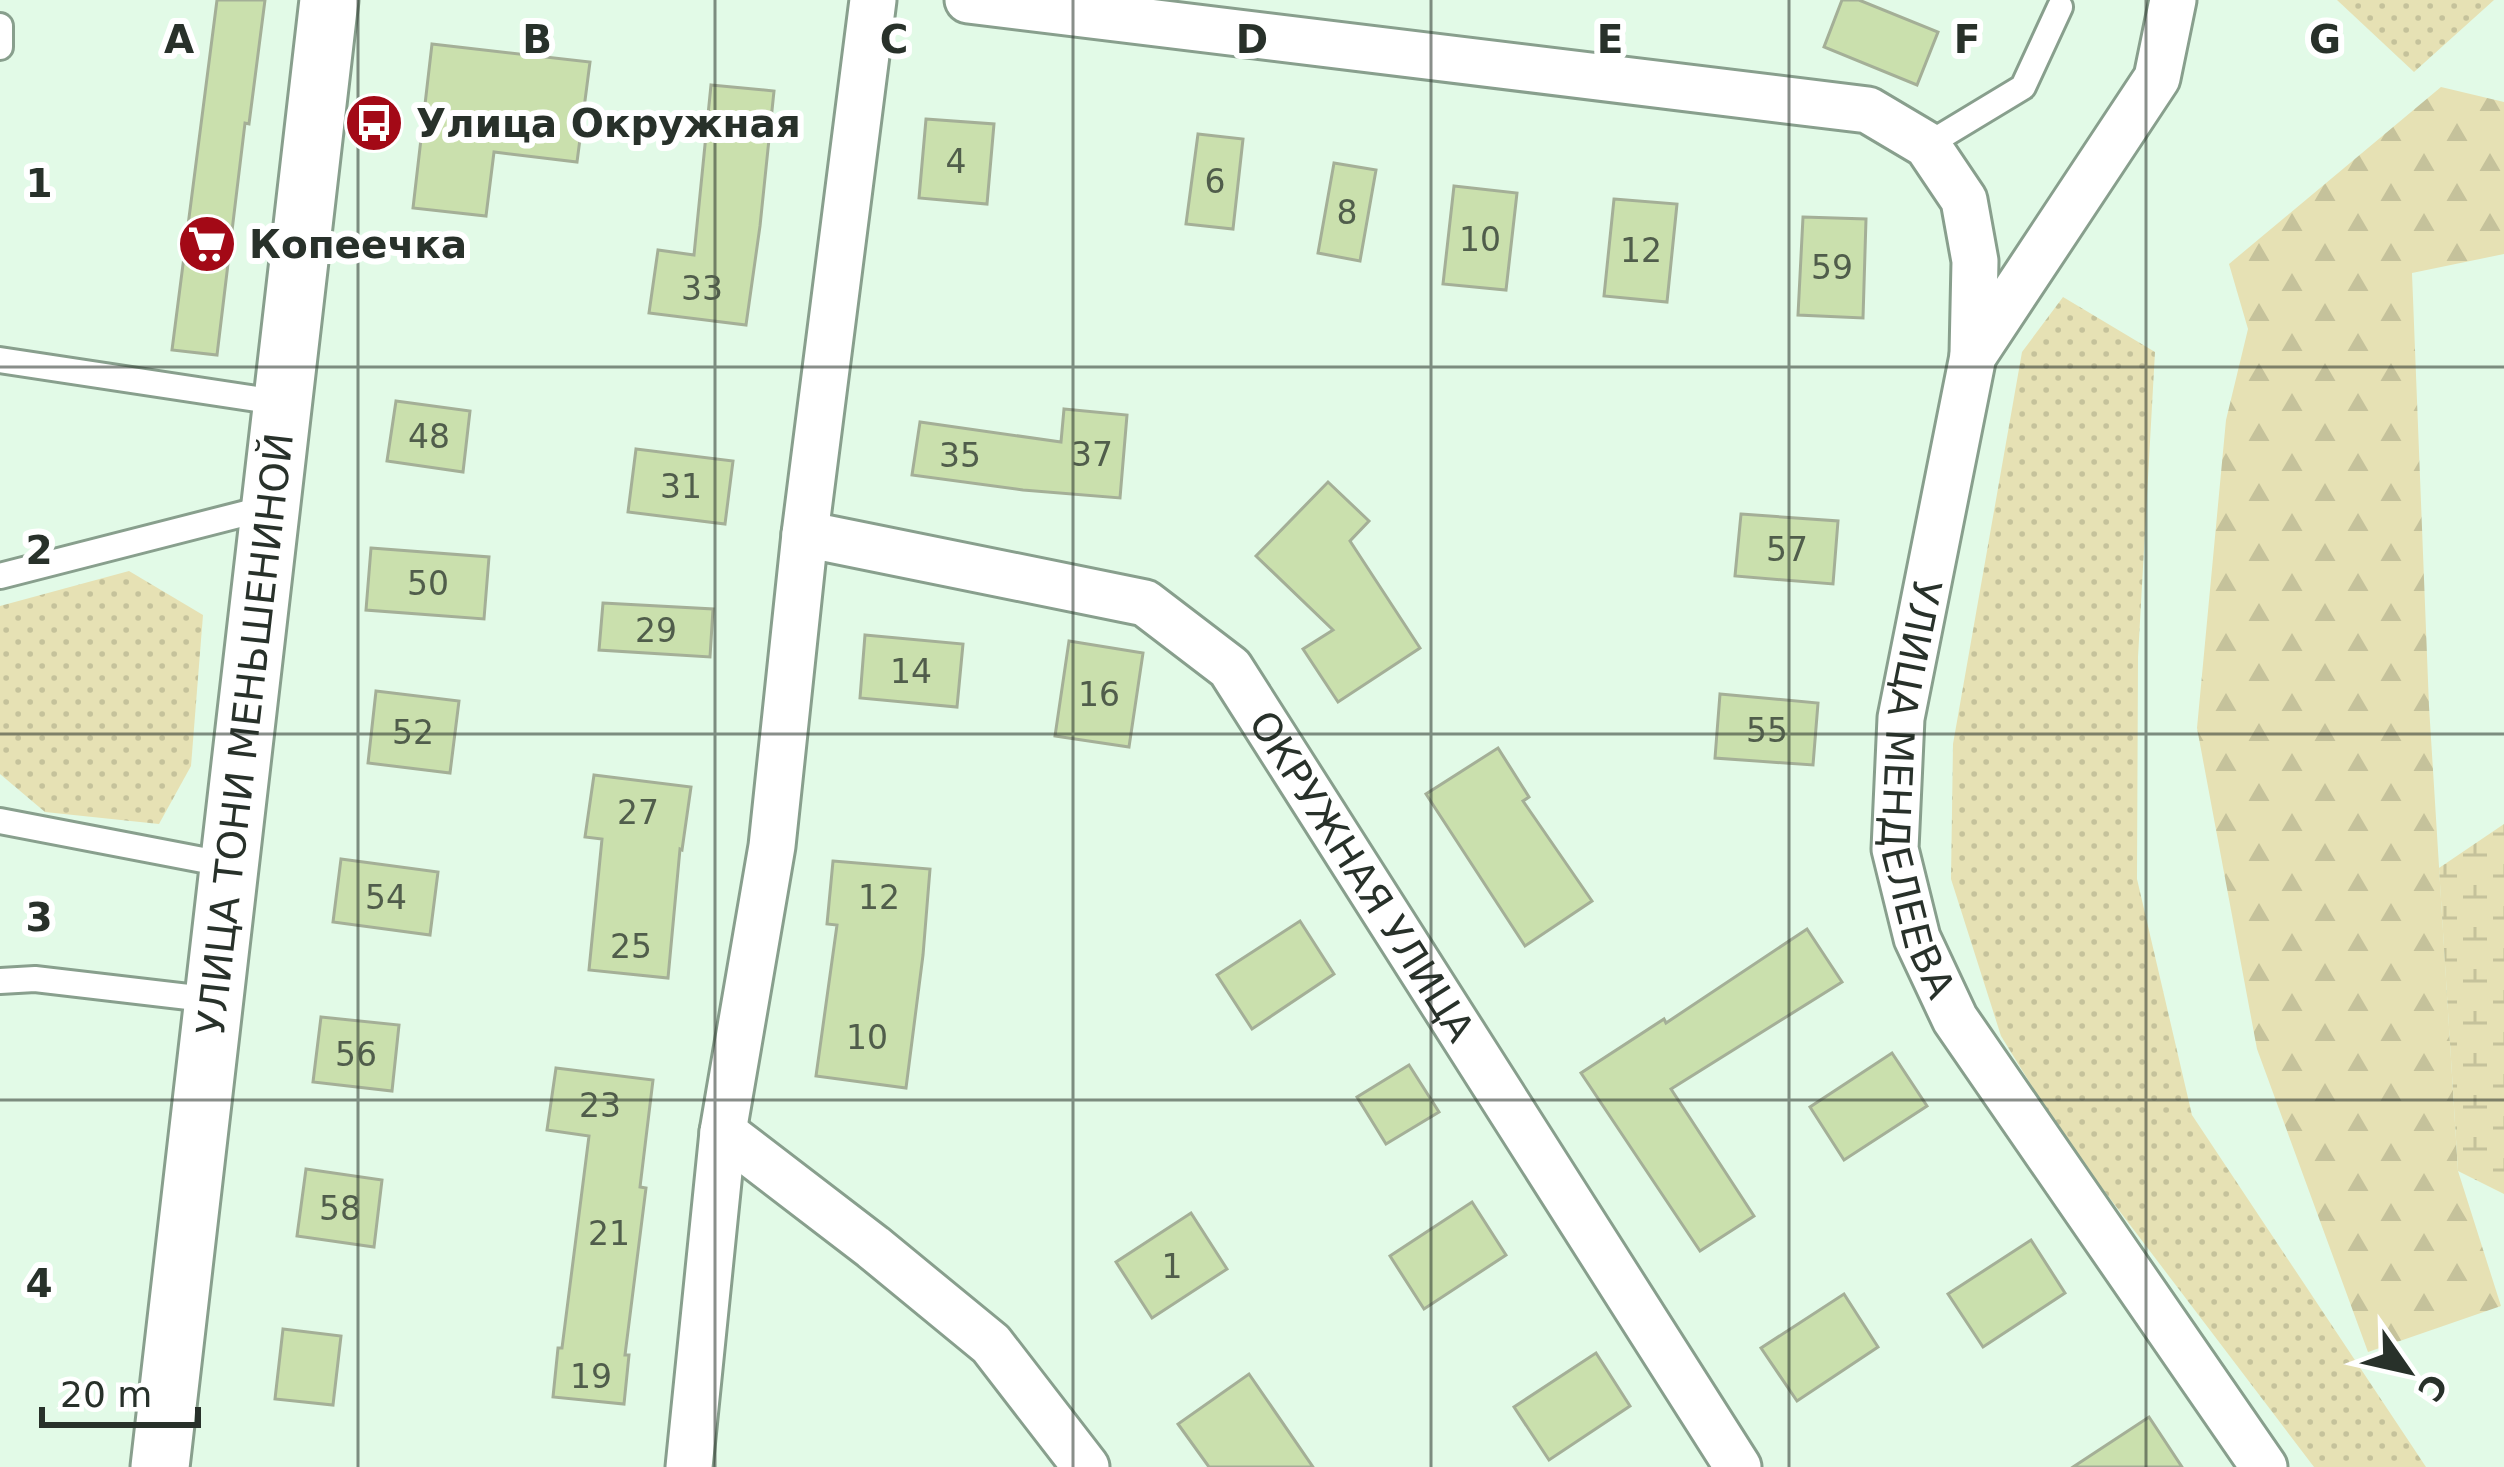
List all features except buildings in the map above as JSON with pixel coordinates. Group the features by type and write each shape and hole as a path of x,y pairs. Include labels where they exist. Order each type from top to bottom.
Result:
{"street":[{"name":"УЛИЦА ТОНИ МЕНЬШЕНИНОЙ","path":"160,1467 328,0"},
{"path":"689,1467 723,1132 772,846 805,534 873,0"},
{"path":"968,0 1868,110 1927,145 1964,200 1975,261 1973,356"},
{"name":"УЛИЦА МЕНДЕЛЕЕВА","path":"2173,0 2157,78 1973,356 1901,718 1895,849 1917,938 1955,1019 2264,1467"},
{"name":"ОКРУЖНАЯ УЛИЦА","path":"805,534 1145,603 1230,668 1738,1467"},
{"path":"723,1132 991,1344 1085,1467"}],"lane":[{"path":"1927,145 2023,87 2060,7"},
{"path":"0,26 0,46"},
{"path":"0,360 284,403"},
{"path":"0,576 269,507"},
{"path":"0,821 229,865"},
{"path":"0,981 35,979 214,1000"}],"green space":[{"path":"2337,0 2494,0 2414,72"},
{"path":"2441,87 2504,102 2504,254 2412,273 2429,706 2458,1171 2501,1306 2368,1352 2257,1049 2197,728 2226,420 2248,329 2229,264"},
{"path":"2063,297 2155,352 2138,657 2137,879 2192,1115 2426,1467 2314,1467 2064,1138 2001,1036 1951,879 1953,744 2022,352"},
{"path":"129,571 203,615 191,766 159,824 45,812 0,774 0,606"},
{"path":"2504,824 2504,1194 2458,1171 2439,868"}],"place":[{"name":"Улица Окружная","path":"374,123"},
{"name":"Копеечка","path":"207,244"}]}
